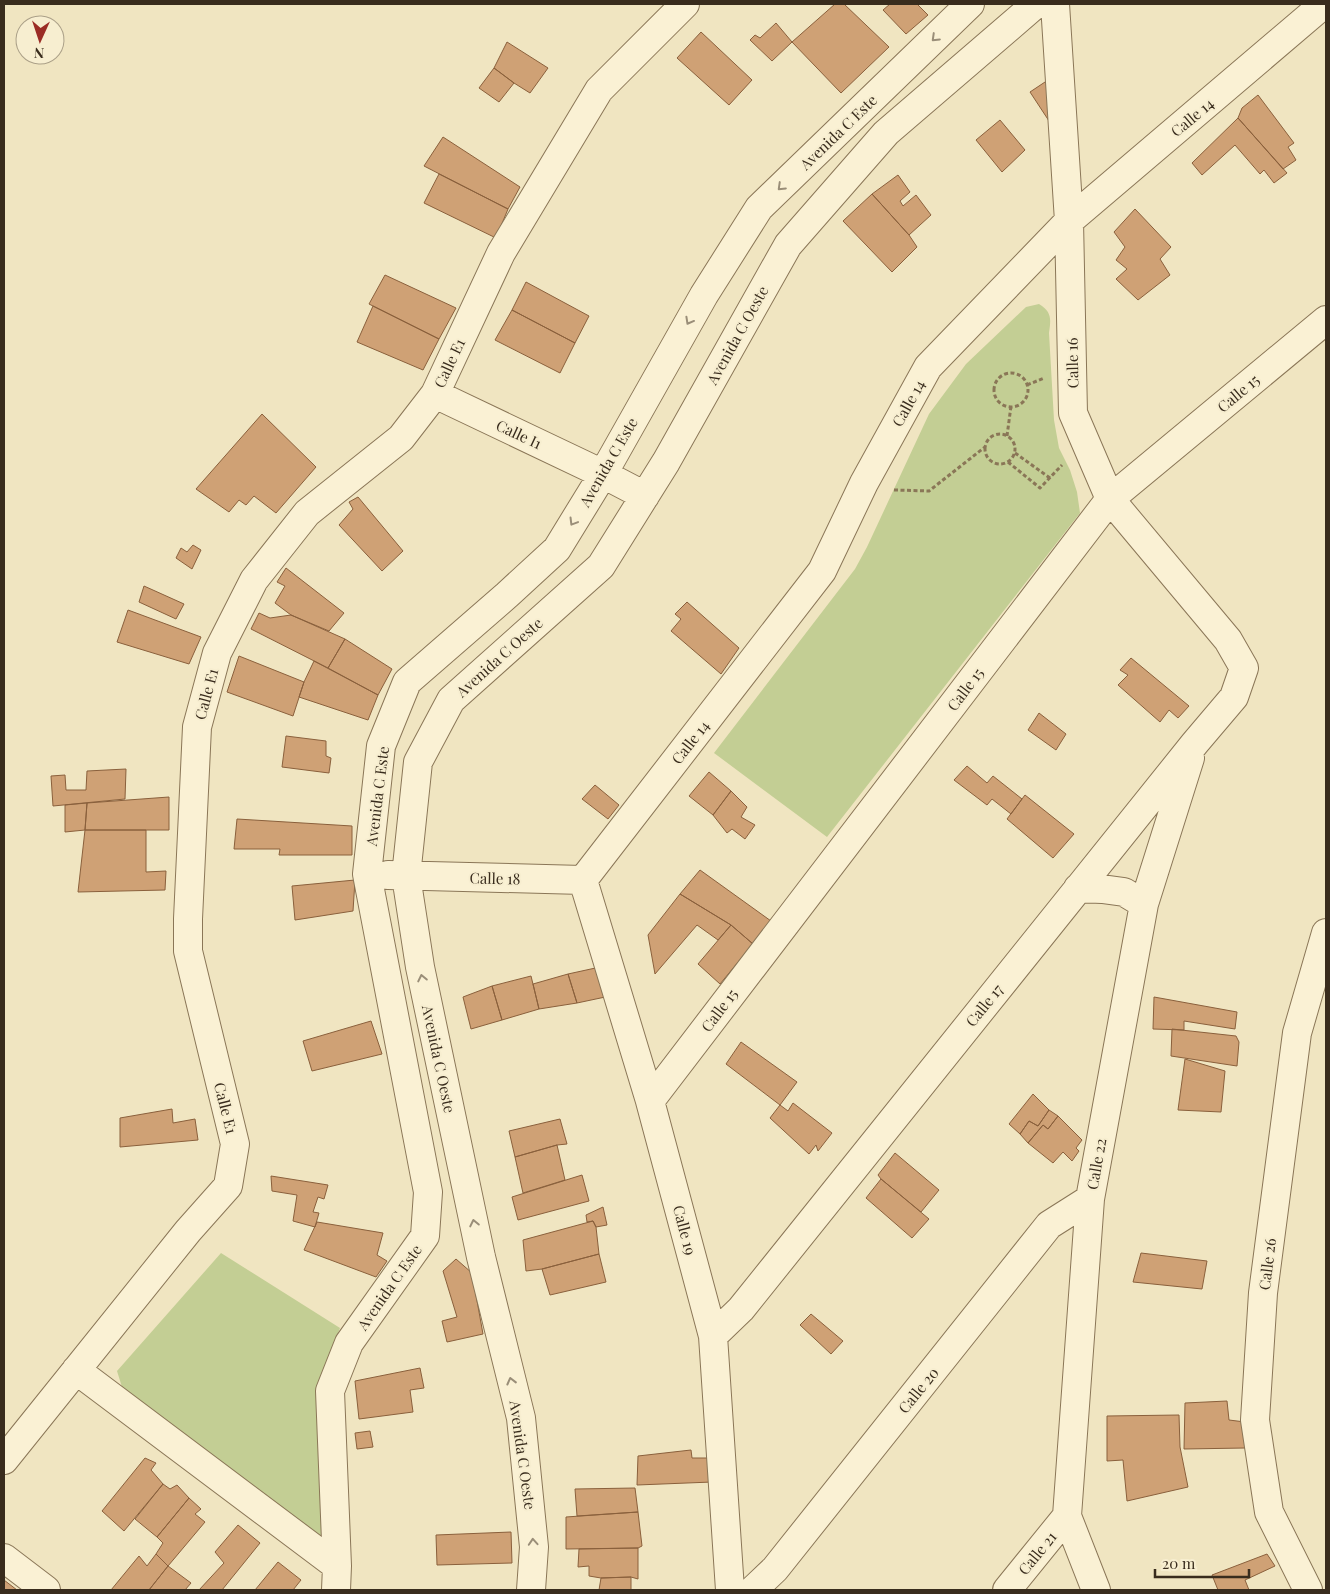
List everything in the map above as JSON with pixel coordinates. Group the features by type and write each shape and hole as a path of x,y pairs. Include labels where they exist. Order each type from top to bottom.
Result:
{"street":[{"name":"Calle E1","path":"4,1460 188,1231 228,1186 235,1144 188,951 197,728 217,652 254,580 307,513 401,438 435,394 501,254 600,90 685,4"},
{"name":"Avenida C Este","path":"336,1578 330,1391 349,1343 425,1236 428,1192 367,874 381,746 407,682 557,549 603,474 704,295 759,208 970,4"},
{"name":"Avenida C Oeste","path":"530,1590 534,1547 521,1418 479,1247 420,966 406,876 418,762 451,700 601,566 666,462 788,245 886,133 1036,4"},
{"name":"Calle 16","path":"1055,4 1069,221 1073,413 1110,499 1228,640 1244,668"},
{"name":"Calle 14","path":"584,880 822,571 861,488 928,367 1069,221 1324,4"},
{"name":"Calle 15","path":"650,1101 1110,499 1326,320"},
{"name":"Calle I1","path":"435,394 645,496"},
{"name":"Calle 17","path":"713,1336 740,1309 1195,742 1234,697 1244,668"},
{"name":"Calle 22","path":"1096,1590 1067,1516 1090,1198 1144,904 1195,742"},
{"name":"Calle 18","path":"367,874 584,880"},
{"name":"Calle 19","path":"584,880 650,1101 713,1336 730,1590"},
{"path":"1078,888 1124,892 1144,904"},
{"name":"Calle 26","path":"1308,1590 1269,1512 1255,1420 1263,1293 1296,1033 1326,934"},
{"name":"Calle 20","path":"753,1590 775,1569 1049,1225 1090,1198"},
{"path":"76,1370 336,1578"},
{"name":"Calle 21","path":"1007,1590 1067,1516"},
{"path":"4,1558 46,1590"}],"path":[{"path":"1013,373 1019,375 1026,382 1028,393 1022,403 1017,406 1011,406 1006,406 997,399 995,388 999,378 1013,373"},
{"path":"1008,436 1011,406"},
{"path":"861,488 929,491 985,447 989,438 993,435 1002,434 1008,436 1014,443 1015,453 1008,462 999,464 994,463 987,456 985,447"},
{"path":"1008,462 1040,488 1085,441"},
{"path":"1015,453 1050,478"}],"green space":[{"path":"1039,304 1050,316 1049,333 1054,420 1059,448 1070,470 1077,492 1080,513 827,837 714,753 855,569 929,414 966,364 1026,307"},
{"path":"221,1253 340,1328 323,1374 332,1542 320,1548 122,1387 117,1371"}],"building":[{"path":"835,4 844,4 889,47 841,93 792,42"},
{"path":"890,4 917,4 928,15 906,34 883,10"},
{"path":"776,23 792,42 772,61 750,40 755,35 760,38"},
{"path":"701,32 752,80 729,105 677,58"},
{"path":"507,42 548,68 530,93 494,68"},
{"path":"494,68 514,83 499,102 479,88"},
{"path":"1051,78 1051,124 1030,92"},
{"path":"1258,95 1294,143 1288,147 1296,160 1283,169 1238,118 1242,108"},
{"path":"1238,118 1287,173 1274,183 1264,170 1260,174 1235,145 1202,175 1192,163"},
{"path":"1000,120 1025,150 1002,172 976,140"},
{"path":"443,137 520,187 508,209 424,166"},
{"path":"439,174 508,209 496,238 424,203"},
{"path":"898,175 910,192 900,201 903,206 916,195 931,215 909,235 872,194"},
{"path":"872,194 909,235 917,247 892,272 843,221"},
{"path":"1135,209 1171,247 1160,259 1170,275 1138,300 1116,279 1127,269 1116,260 1125,247 1114,232"},
{"path":"385,275 456,308 439,339 369,304"},
{"path":"526,282 589,316 575,343 512,310"},
{"path":"373,306 439,339 423,370 357,342"},
{"path":"512,310 575,343 560,373 495,340"},
{"path":"262,414 316,467 276,513 254,496 246,505 239,500 229,512 196,489"},
{"path":"358,497 403,551 382,571 339,525 353,509 349,502"},
{"path":"193,545 201,550 192,569 176,558 181,548 187,552"},
{"path":"286,568 344,613 329,631 291,615 275,603 285,586 277,582"},
{"path":"144,586 184,604 176,619 139,602"},
{"path":"687,602 739,648 721,674 671,631 681,619 675,614"},
{"path":"128,610 201,637 189,664 117,642"},
{"path":"259,613 270,618 291,615 345,639 328,668 251,629"},
{"path":"345,639 392,669 378,695 328,668"},
{"path":"239,656 304,682 293,716 227,692"},
{"path":"1131,658 1189,706 1178,718 1169,710 1160,722 1118,685 1128,675 1120,670"},
{"path":"314,661 378,695 368,720 299,697"},
{"path":"1039,713 1066,734 1056,750 1028,730"},
{"path":"286,736 326,741 326,756 331,758 329,773 282,767"},
{"path":"967,766 987,783 993,776 1022,799 1011,814 992,799 987,805 954,780"},
{"path":"126,769 125,799 53,806 51,776 65,775 66,790 86,790 87,771"},
{"path":"709,772 731,791 713,815 689,796"},
{"path":"595,785 619,805 608,819 582,799"},
{"path":"731,791 747,807 741,817 755,825 745,839 732,829 727,833 713,815"},
{"path":"1025,795 1074,834 1053,858 1007,819"},
{"path":"169,797 169,830 85,830 87,803"},
{"path":"87,803 85,830 65,832 65,805"},
{"path":"237,819 352,826 352,855 279,855 280,849 234,849"},
{"path":"85,830 146,830 146,872 166,871 165,890 78,892"},
{"path":"700,870 771,921 753,944 731,925 680,894"},
{"path":"355,880 353,911 295,920 292,886"},
{"path":"680,894 731,925 718,940 697,925 655,974 648,935"},
{"path":"731,925 753,944 720,984 698,964"},
{"path":"600,967 610,996 577,1003 568,974"},
{"path":"568,974 577,1003 539,1009 533,984"},
{"path":"531,976 539,1009 502,1020 492,986"},
{"path":"492,986 502,1020 471,1029 463,997"},
{"path":"1154,997 1237,1012 1235,1029 1184,1021 1184,1030 1153,1029"},
{"path":"371,1021 382,1054 312,1071 303,1041"},
{"path":"1172,1029 1236,1036 1239,1042 1237,1066 1171,1056"},
{"path":"741,1042 797,1082 780,1105 726,1064"},
{"path":"1185,1059 1225,1071 1221,1112 1178,1110"},
{"path":"1033,1094 1049,1110 1038,1126 1029,1121 1020,1134 1009,1124"},
{"path":"793,1103 832,1133 818,1151 816,1145 809,1154 770,1118 780,1105 788,1111"},
{"path":"172,1109 173,1123 195,1119 198,1140 120,1147 120,1118"},
{"path":"1049,1110 1058,1116 1048,1129 1043,1125 1028,1143 1020,1134 1029,1121 1038,1126"},
{"path":"1058,1116 1082,1140 1076,1148 1079,1151 1072,1161 1063,1152 1053,1163 1028,1143 1043,1125 1048,1129"},
{"path":"560,1119 567,1144 515,1157 509,1131"},
{"path":"557,1145 565,1180 523,1193 515,1157"},
{"path":"895,1153 939,1190 921,1212 878,1175"},
{"path":"582,1175 589,1201 518,1220 512,1197"},
{"path":"271,1176 328,1185 324,1199 318,1197 313,1212 319,1213 315,1227 293,1221 297,1195 272,1191"},
{"path":"881,1179 929,1219 912,1238 866,1198"},
{"path":"603,1207 607,1225 596,1227 593,1221 587,1222 586,1215"},
{"path":"593,1221 596,1227 599,1254 542,1269 526,1271 523,1240"},
{"path":"317,1222 383,1233 377,1255 387,1261 376,1277 304,1250"},
{"path":"1141,1253 1207,1261 1202,1289 1133,1282"},
{"path":"599,1254 606,1282 550,1295 542,1269"},
{"path":"456,1259 472,1273 483,1334 447,1342 442,1321 457,1317 443,1271"},
{"path":"811,1314 843,1341 831,1354 800,1325"},
{"path":"420,1368 424,1388 410,1390 413,1412 359,1419 355,1381"},
{"path":"1227,1401 1229,1420 1245,1422 1245,1448 1184,1449 1185,1403"},
{"path":"1179,1415 1180,1447 1188,1487 1127,1501 1123,1460 1107,1461 1107,1416"},
{"path":"370,1431 373,1447 357,1449 355,1433"},
{"path":"691,1450 692,1458 710,1458 712,1482 637,1485 638,1456"},
{"path":"145,1458 156,1463 151,1470 163,1484 124,1531 102,1511"},
{"path":"163,1484 170,1489 177,1485 189,1498 157,1537 135,1519"},
{"path":"635,1488 638,1512 577,1516 575,1489"},
{"path":"189,1498 201,1509 195,1514 205,1522 168,1566 156,1554 163,1543 157,1537"},
{"path":"638,1512 642,1546 638,1548 566,1549 566,1517"},
{"path":"238,1525 260,1543 222,1590 199,1590 224,1563 215,1552"},
{"path":"511,1532 512,1563 437,1565 436,1535"},
{"path":"638,1548 638,1579 631,1577 601,1578 589,1576 589,1566 578,1567 579,1549"},
{"path":"156,1554 168,1566 149,1590 111,1590 139,1556 147,1566"},
{"path":"1267,1554 1275,1566 1245,1580 1249,1590 1218,1590 1212,1575"},
{"path":"278,1562 301,1580 293,1590 255,1590"},
{"path":"168,1566 191,1583 185,1590 149,1590"},
{"path":"631,1577 631,1590 599,1590 601,1578"},
{"path":"4,1580 17,1590 4,1590"}]}
